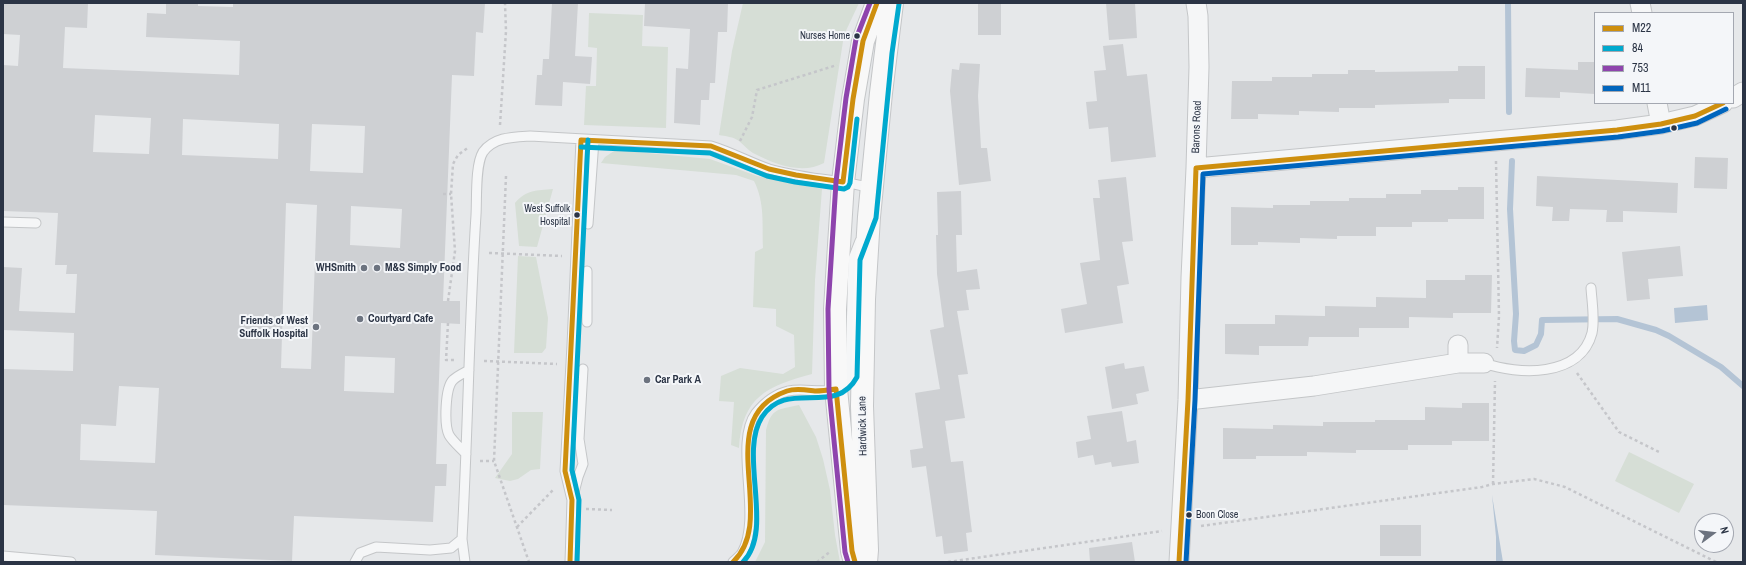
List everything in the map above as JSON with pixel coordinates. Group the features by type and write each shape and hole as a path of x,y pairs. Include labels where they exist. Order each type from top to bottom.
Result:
{"street":[{"name":"Hardwick Lane","path":"855,562 852,551 845,480 827,390 835,309 834,180 847,147 852,99 863,41 877,3"},
{"name":"Hardwick Lane","path":"866,562 867,550 862,406 864,299 869,217 884,52 892,3"},
{"name":"Barons Road","path":"1179,562 1188,400 1191,278 1196,168 1199,67 1198,16 1196,3"},
{"path":"1734,97 1743,92"},
{"path":"1657,104 1661,124"},
{"path":"1196,168 1618,130 1661,124 1695,116 1721,104"},
{"path":"1188,400 1314,386 1458,354 1490,366"}],"lane":[{"path":"465,562 462,539 469,370 478,167 483,152 494,143 507,137 542,136 581,140 711,146 726,150 768,168 796,176 834,180 863,186 868,189 871,195"},
{"path":"572,500 565,471 581,140"},
{"path":"588,224 594,140"},
{"path":"733,562 742,554 750,517 747,451 748,432 755,414 769,400 787,391 805,389 827,390 846,384 850,375 853,258 869,217"},
{"path":"3,222 36,223"},
{"path":"587,271 587,322"},
{"path":"1490,366 1514,370 1544,370 1561,366 1578,356 1587,346 1591,334 1593,322 1591,288"},
{"path":"570,562 572,500 583,464 579,439 583,369"},
{"path":"466,454 450,436 446,427 446,412 448,389 453,380 469,370"},
{"path":"355,562 360,553 376,547 430,550 452,548 462,539"},
{"path":"3,556 71,562"}],"path":[{"path":"500,125 506,31 505,3"},
{"path":"1493,484 1490,366 1499,316 1496,140"},
{"path":"506,176 494,461 529,562"},
{"path":"442,194 451,194"},
{"path":"507,254 566,256"},
{"path":"511,362 561,364"},
{"path":"1569,362 1619,432 1659,452"},
{"path":"948,562 1534,479 1565,487 1716,562"},
{"path":"517,527 558,484"}],"shaded area":[{"path":"743,3 859,3 844,35 824,163 807,168 788,167 753,153 735,139 719,135 732,51"},
{"path":"589,13 643,15 642,46 668,47 666,128 584,125 586,86 596,86 597,48 588,47"},
{"path":"614,151 710,159 757,176 822,189 815,280 812,374 782,383 760,396 752,405 745,417 741,431 739,448 731,445 734,402 719,401 721,376 740,368 783,374 795,367 794,335 776,326 776,309 753,307 755,252 763,248 762,213 758,189 754,181 736,175 601,163 605,157"},
{"path":"553,189 537,247 519,246 515,203 519,198 528,193"},
{"path":"518,256 536,257 548,318 546,348 542,353 514,353"},
{"path":"799,405 816,437 823,459 830,490 835,535 840,562 755,562 765,542 766,430 774,413 781,409"},
{"path":"512,412 543,412 540,469 531,470 518,479 510,481 495,478 512,454"},
{"path":"1629,452 1694,484 1679,513 1615,481"}],"water":[{"path":"1707,305 1708,320 1675,323 1674,308"},
{"path":"1492,495 1503,562 1496,562 1496,537"}],"building":[{"path":"3,3 88,3 87,28 65,27 63,68 239,75 240,41 146,37 147,13 166,14 166,3 198,3 198,6 233,7 233,3 485,3 483,33 476,32 474,76 452,75 443,301 460,301 460,324 441,323 436,464 447,464 446,486 435,486 433,522 294,516 292,561 155,555 157,511 3,505 3,369 73,371 74,333 3,330 3,267 22,268 19,311 75,313 77,274 66,274 67,265 55,265 58,213 3,211 3,65 18,66 20,35 3,34","holes":["95,115 151,118 149,154 93,152","183,119 279,124 278,159 182,155","312,124 365,126 363,173 310,171","286,203 317,205 311,369 281,368","351,206 402,209 400,248 350,245","345,356 395,358 394,393 344,391","119,386 159,388 155,463 80,460 81,424 116,426"]},
{"path":"552,3 578,3 575,56 592,57 590,84 563,82 562,106 535,105 537,75 542,75 543,59 549,59"},
{"path":"645,3 728,3 727,32 718,32 715,83 710,83 709,100 701,100 700,125 674,123 676,68 688,69 690,29 644,26"},
{"path":"978,3 1001,3 1001,35 978,35"},
{"path":"1106,3 1135,3 1137,38 1109,40"},
{"path":"1123,44 1127,76 1147,74 1156,157 1111,162 1108,127 1089,129 1086,102 1097,101 1094,71 1106,70 1103,46"},
{"path":"1578,62 1594,62 1594,94 1560,92 1560,98 1525,97 1526,68 1578,70"},
{"path":"960,63 980,64 978,96 981,148 987,148 991,181 959,185 950,91 952,69 959,70"},
{"path":"1458,66 1485,66 1485,99 1449,99 1449,103 1375,105 1375,108 1339,108 1339,112 1299,111 1299,115 1258,114 1258,119 1231,119 1232,81 1272,81 1272,77 1312,77 1312,74 1348,74 1348,70 1375,70 1375,72 1458,71"},
{"path":"1695,157 1728,158 1727,189 1694,188"},
{"path":"1537,176 1678,183 1677,213 1623,211 1623,222 1606,222 1607,210 1570,209 1569,221 1552,221 1553,207 1536,206"},
{"path":"1126,177 1133,241 1122,242 1129,284 1117,286 1123,323 1065,333 1061,309 1087,304 1080,263 1100,260 1093,198 1100,198 1098,180"},
{"path":"1458,187 1484,187 1484,219 1448,219 1448,222 1412,222 1412,227 1376,227 1376,236 1337,236 1337,239 1300,238 1300,243 1258,242 1258,245 1231,245 1231,207 1273,208 1273,205 1310,205 1310,201 1349,201 1349,198 1386,198 1386,194 1421,194 1421,190 1458,190"},
{"path":"961,191 962,235 956,235 957,272 977,269 980,289 966,290 969,310 957,311 968,374 958,375 965,418 945,421 951,462 963,461 972,532 966,533 968,551 944,554 942,536 936,537 926,466 912,468 910,450 923,448 915,393 940,389 930,330 944,327 937,274 937,192"},
{"path":"1680,246 1683,276 1648,279 1650,299 1627,301 1622,252"},
{"path":"1465,275 1492,275 1491,313 1453,313 1453,318 1409,317 1409,328 1359,328 1359,337 1309,337 1308,346 1259,346 1259,355 1225,354 1225,324 1275,324 1275,315 1325,316 1325,306 1376,307 1376,297 1426,298 1426,280 1465,280"},
{"path":"1124,363 1125,369 1144,366 1149,391 1136,394 1138,404 1112,409 1105,367"},
{"path":"1462,403 1489,403 1489,441 1452,441 1452,445 1408,445 1408,450 1356,450 1356,453 1307,452 1307,456 1256,456 1256,459 1223,459 1223,428 1273,429 1273,425 1323,426 1323,422 1425,420 1425,407 1462,408"},
{"path":"1122,411 1127,442 1136,440 1139,463 1112,467 1111,462 1095,465 1093,455 1078,458 1076,442 1091,439 1087,416"},
{"path":"1380,525 1421,525 1421,556 1380,556"},
{"path":"1132,542 1135,562 1090,562 1089,548"}],"waterway":[{"path":"1508,3 1509,112"},
{"path":"1512,161 1510,209 1516,314 1514,341 1515,350 1524,351 1536,345 1541,334 1542,320 1617,319 1656,330 1669,336 1721,367 1743,386"}],"transit line":[{"name":"753","path":"848,562 845,552 829,390 828,309 836,182 846,98 856,39 870,3"},
{"name":"M22","path":"570,562 572,500 565,471 581,140 711,146 769,169 796,175 843,182 853,99 863,41 877,3"},
{"name":"84","path":"743,562 752,548 756,531 757,512 753,451 756,433 762,417 772,406 784,400 836,395 848,389 857,377 860,260 876,218 892,53 899,4"},
{"name":"M22","path":"1179,562 1188,400 1196,168 1617,130 1661,124 1695,116 1721,104"},
{"name":"M11","path":"1186,562 1195,400 1203,174 1618,137 1662,131 1697,123 1726,109"},
{"name":"84","path":"581,147 710,153 767,176 795,182 844,189 848,187 850,183 857,119"},
{"name":"84","path":"577,562 579,500 572,470 588,140"},
{"name":"M22","path":"733,562 746,543 750,521 748,445 752,423 764,404 787,391 797,389 818,391 836,389 852,551 855,562"}],"place":[{"name":"Nurses Home","path":"857,36"},
{"name":"West Suffolk Hospital","path":"577,215"},
{"name":"WHSmith","path":"364,268"},
{"name":"M&S Simply Food","path":"377,268"},
{"name":"Courtyard Cafe","path":"360,319"},
{"name":"Friends of West Suffolk Hospital","path":"316,327"},
{"name":"Car Park A","path":"647,380"},
{"name":"Boon Close","path":"1189,515"}]}
